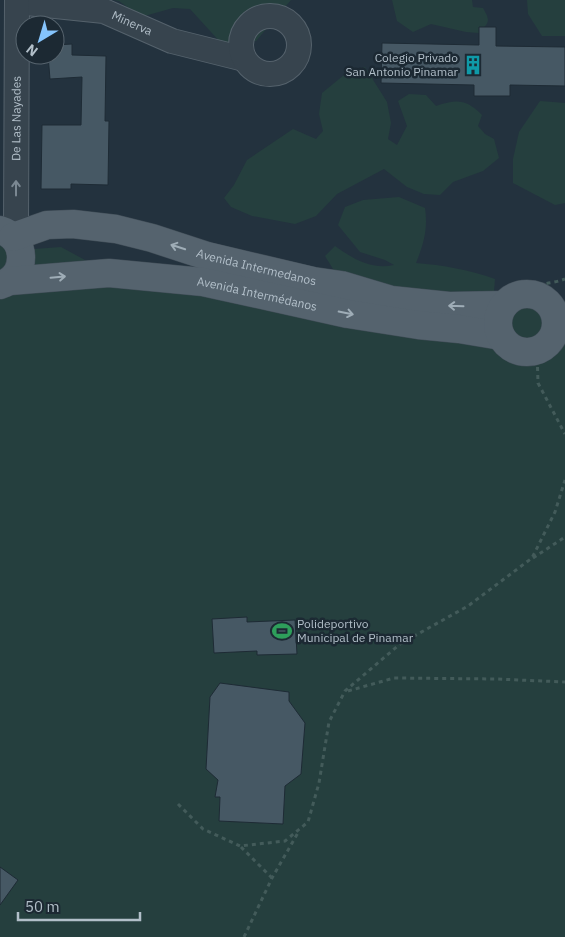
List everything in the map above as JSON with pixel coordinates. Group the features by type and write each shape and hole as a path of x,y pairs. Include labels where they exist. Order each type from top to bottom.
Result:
{"main road":[{"name":"Avenida Intermedanos","path":"6,233 47,225 72,224 116,229 152,238 207,256 305,279 341,285 391,300 449,306 504,305"},
{"path":"5,283 16,275 22,258 19,245 6,233"},
{"name":"Avenida Intermédanos","path":"5,283 109,273 203,282 348,314 418,325 459,328 502,336"},
{"path":"521,295 532,295 557,304 552,337 526,352 516,350 508,345 498,326 499,316 504,305 511,299 521,295"}],"street":[{"name":"Minerva","path":"17,1 104,11 172,41 244,59"},
{"name":"De Las Nayades","path":"6,233 16,225 17,1"},
{"path":"277,8 297,34 298,53 294,62 287,69 278,73 258,72 250,67 244,59 241,41 244,32 250,24 257,18 277,8"}],"path":[{"path":"552,337 538,383 565,434"},
{"path":"532,558 555,512 565,480"},
{"path":"240,846 285,841 308,822 319,784 329,722 345,691 400,644 468,606 532,558 565,537"},
{"path":"345,691 394,678 565,682"},
{"path":"178,804 203,829 240,846 272,878"},
{"path":"244,937 272,878 301,828"}],"green space":[{"path":"114,0 291,0 256,41 221,43 190,9 173,8 141,17 119,1"},
{"path":"392,0 472,0 473,7 483,8 488,22 479,33 431,24 413,32 397,21"},
{"path":"527,0 565,0 565,36 542,36 528,14"},
{"path":"365,67 387,102 391,123 388,139 397,145 407,126 398,101 409,94 426,95 436,106 450,102 461,102 471,106 482,115 478,126 485,134 494,139 499,158 483,171 453,182 440,195 424,194 407,187 384,169 337,194 316,216 295,224 252,216 231,207 224,198 234,185 247,160 293,129 316,139 323,131 319,114 322,93 344,75"},
{"path":"540,101 565,103 565,203 555,205 513,183 513,159 519,132"},
{"path":"399,197 425,208 425,236 416,263 456,268 495,279 494,291 401,294 333,269 325,256 335,246 370,265 394,265 360,252 338,225 345,207 363,200"},
{"name":"Polideportivo Municipal de Pinamar","path":"0,230 34,249 61,247 109,273 511,299 531,296 541,299 550,305 565,303 565,937 0,937"}],"building":[{"name":"Colegio Privado San Antonio Pinamar","path":"479,27 496,27 496,46 565,47 565,86 510,85 510,96 474,96 474,85 381,83 382,43 479,45"},
{"path":"65,44 72,44 72,55 106,56 105,121 109,121 108,185 71,184 71,189 41,189 42,125 81,125 82,77 50,79 49,65 65,65"},
{"path":"247,617 247,622 295,620 297,654 257,655 257,651 214,653 212,619"},
{"path":"220,683 289,692 289,701 305,723 301,774 285,786 283,824 219,821 220,797 215,797 218,780 206,769 210,697"},
{"path":"0,867 18,880 0,905"}],"place":[{"name":"Colegio Privado San Antonio Pinamar","path":"473,65"},
{"name":"Polideportivo Municipal de Pinamar","path":"282,631"}]}
